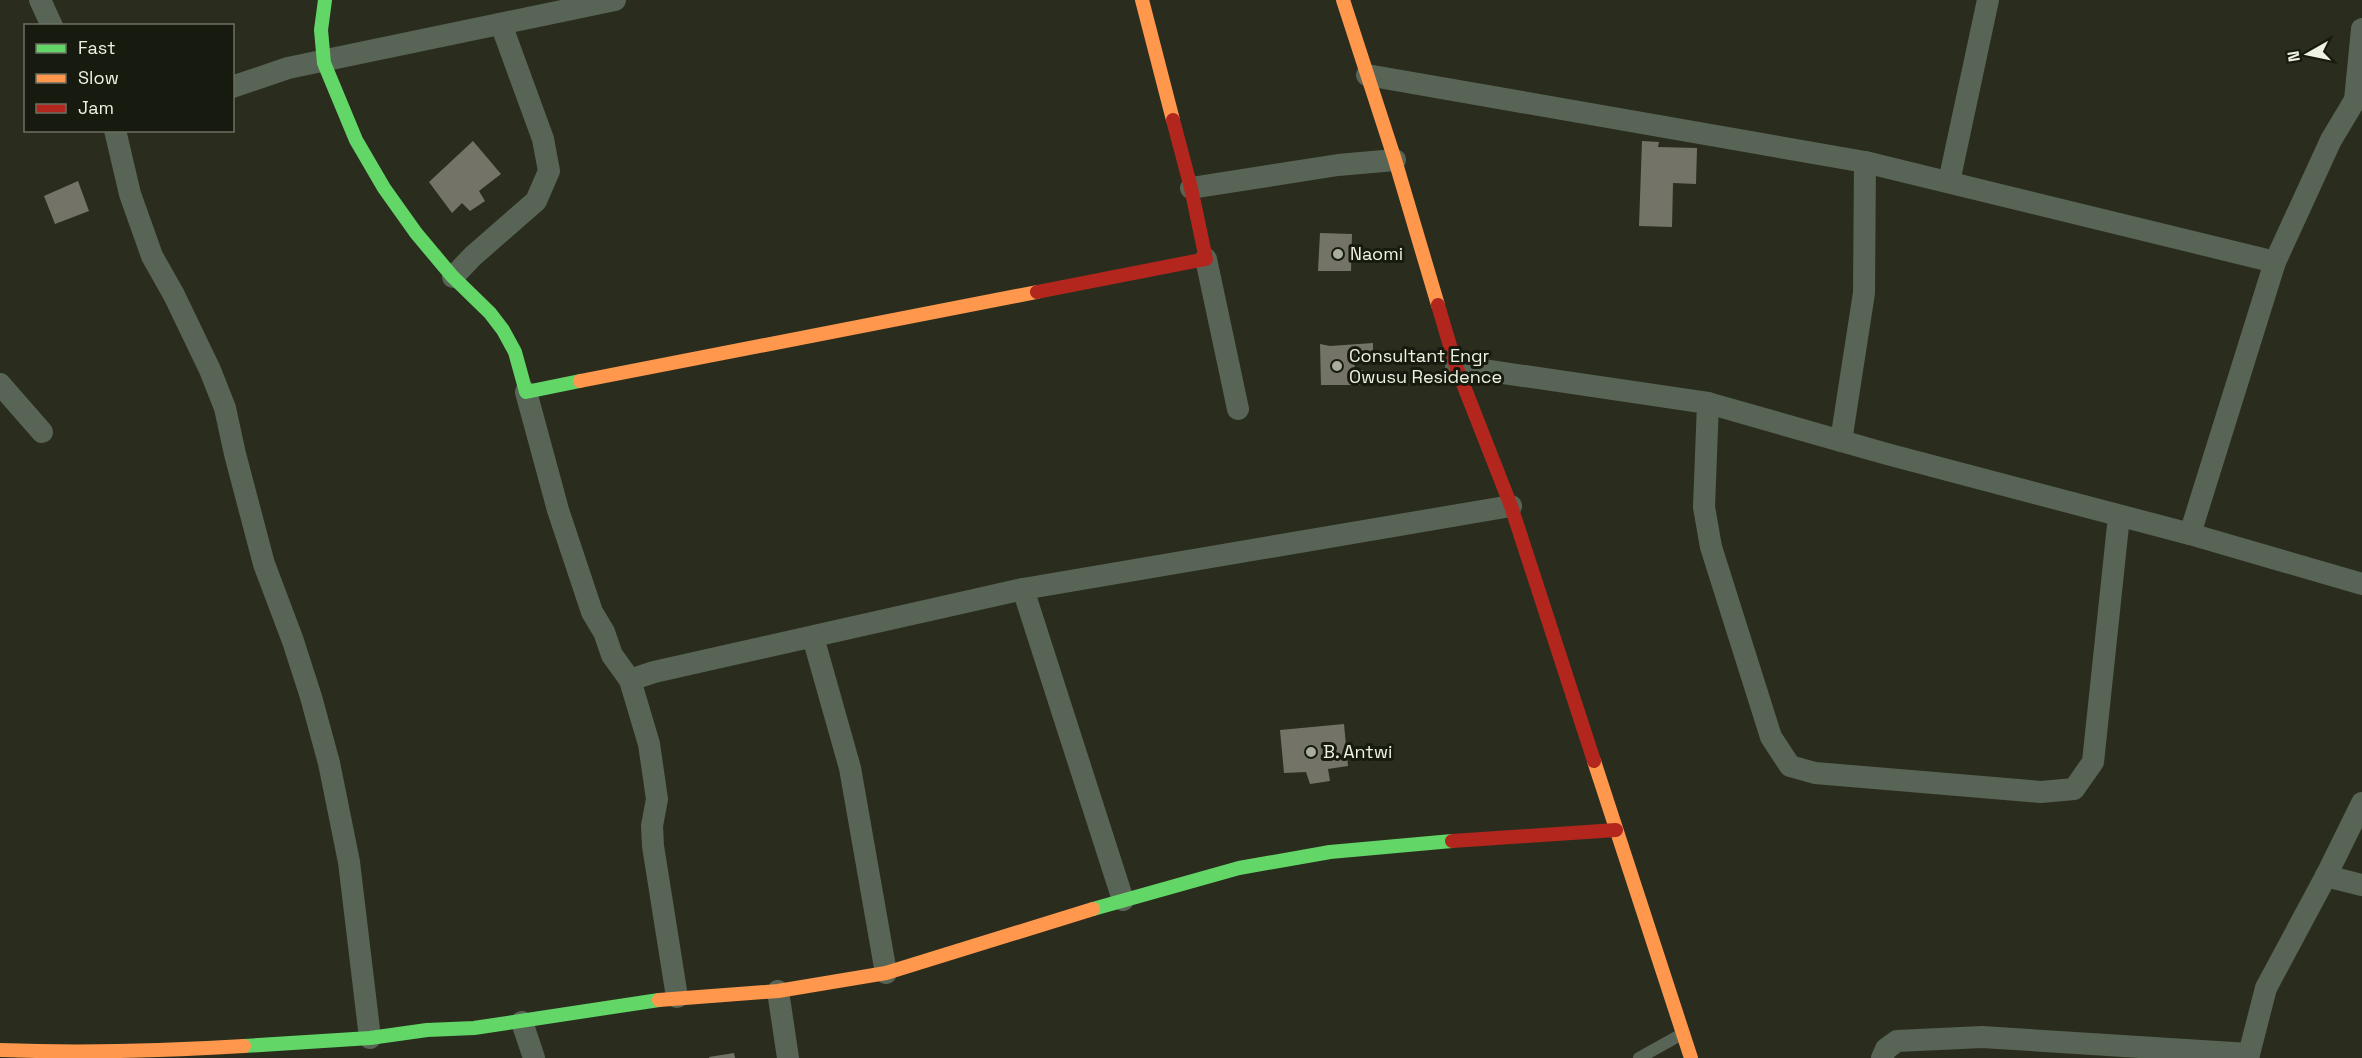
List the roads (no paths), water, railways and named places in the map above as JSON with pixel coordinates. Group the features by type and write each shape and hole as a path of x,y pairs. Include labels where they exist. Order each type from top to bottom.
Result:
{"street":[{"path":"40,0 51,24"},
{"path":"324,0 323,61 355,140 380,181 453,277 486,307 510,342 558,510 592,612 604,632 612,655 630,680 649,744 657,799 652,826 653,846 677,997"},
{"path":"234,86 288,68 615,0"},
{"path":"1142,0 1191,188 1238,409"},
{"path":"1343,0 1395,160 1456,366 1511,506 1691,1058"},
{"path":"1949,182 1988,0"},
{"path":"453,277 473,256 536,201 549,171 543,139 501,24"},
{"path":"2190,534 2275,262 2331,140 2358,101 2362,29"},
{"path":"1367,75 1864,162 2275,262"},
{"path":"115,132 130,194 152,256 174,295 210,370 225,408 264,564 311,697 329,763 349,862 370,1038"},
{"path":"1191,188 1338,165 1395,160"},
{"path":"1841,441 1864,293 1864,162"},
{"path":"526,392 1206,259"},
{"path":"1456,366 1708,403 2190,534 2362,584"},
{"path":"0,384 42,432"},
{"path":"1708,403 1704,507 1711,547 1771,737 1790,766 1815,773 2041,792 2074,789 2093,762 2119,516"},
{"path":"630,680 654,672 1023,589 1511,506"},
{"path":"1023,589 1123,900"},
{"path":"813,637 850,768 886,973"},
{"path":"1882,1058 1886,1049 1897,1041 1982,1037 2249,1056 2266,988 2362,803"},
{"path":"0,1050 164,1051 370,1038 427,1030 474,1028 522,1022 677,997 778,991 886,973 1123,900 1239,868 1330,852 1401,844 1616,830"},
{"path":"2326,876 2362,885"},
{"path":"778,991 788,1058"},
{"path":"522,1022 534,1058"}],"lane":[{"path":"1639,1058 1683,1034"}],"place":[{"name":"Naomi","path":"1338,254"},
{"name":"Consultant Engr Owusu Residence","path":"1337,366"},
{"name":"B. Antwi","path":"1311,752"}]}
